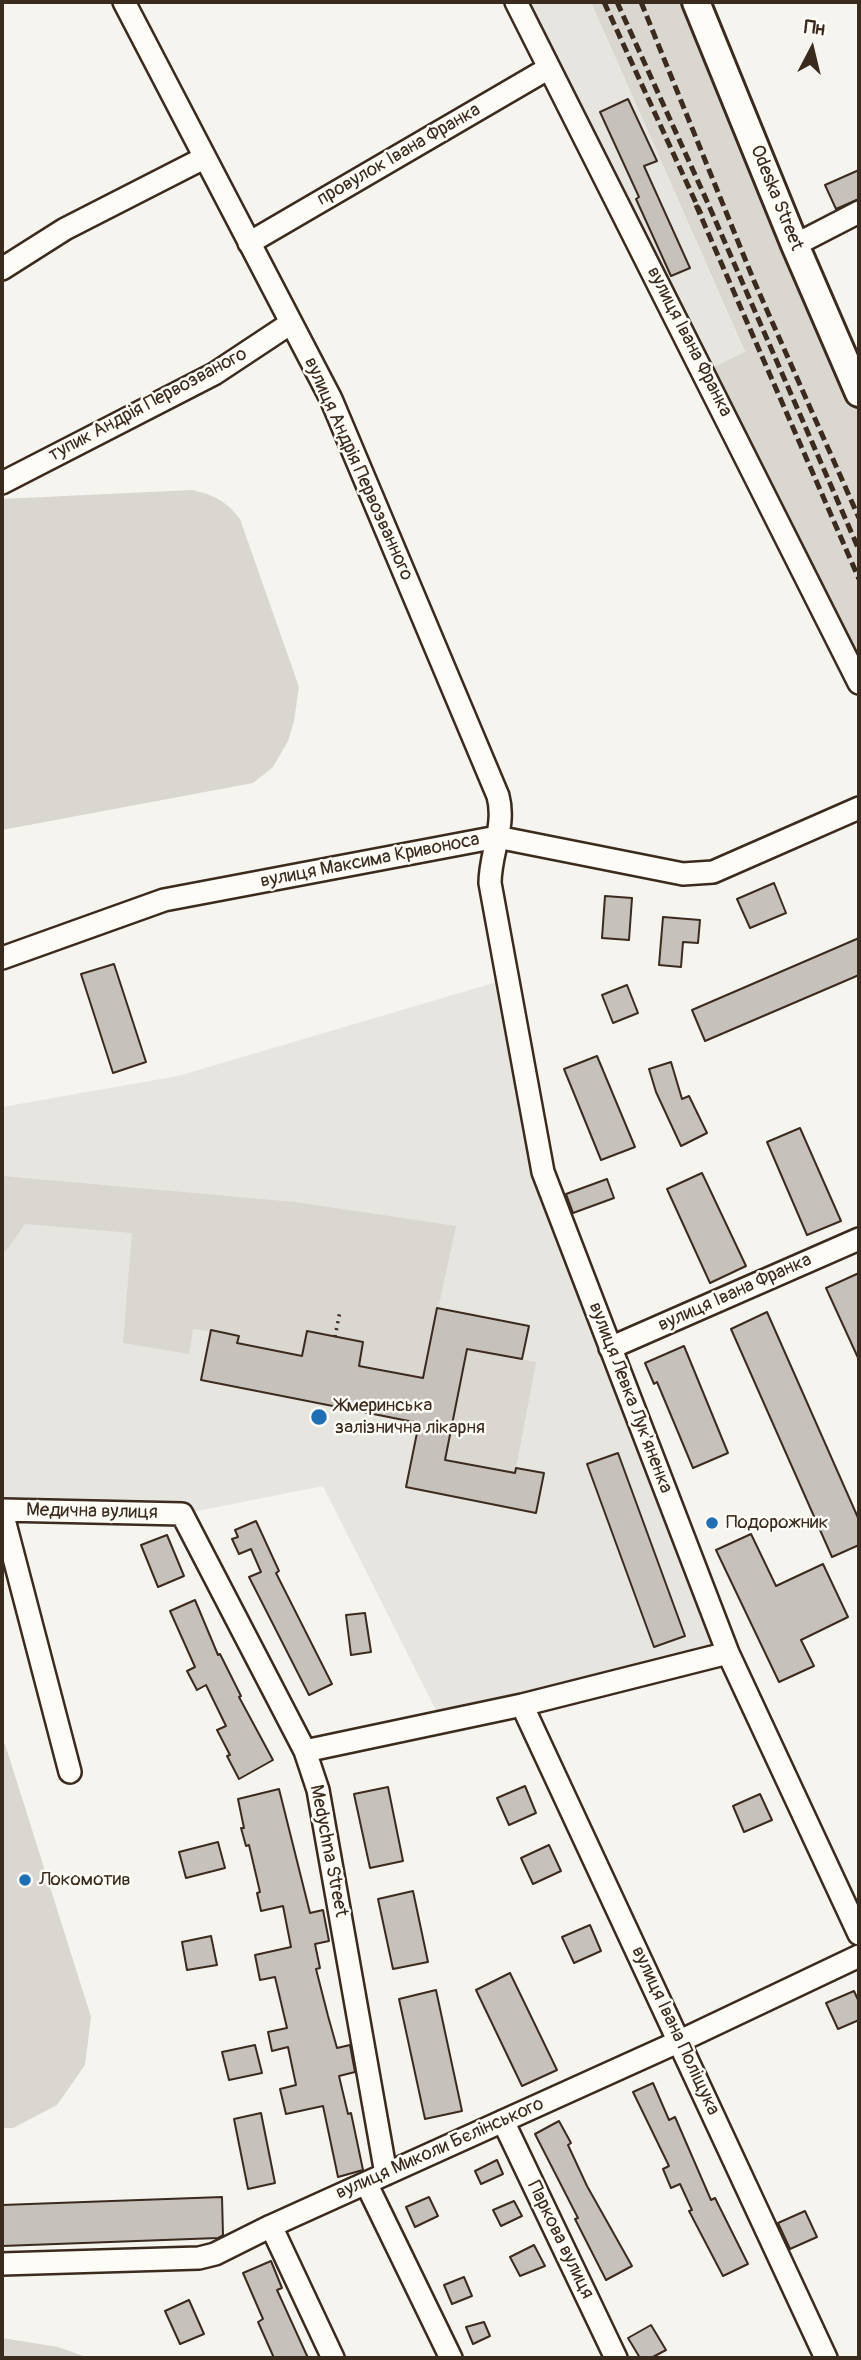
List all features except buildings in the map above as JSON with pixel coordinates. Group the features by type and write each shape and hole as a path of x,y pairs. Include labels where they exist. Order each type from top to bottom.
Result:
{"main road":[{"name":"Odeska Street","path":"696,2 795,245 859,393"}],"street":[{"name":"вулиця Андрія Первозванного","path":"124,2 331,399 498,796 502,816 497,837"},
{"name":"вулиця Івана Франка","path":"516,2 859,683"},
{"name":"провулок Івана Франка","path":"249,243 549,68"},
{"path":"2,269 65,229 204,158"},
{"path":"795,245 859,212"},
{"name":"тупик Андрія Первозваного","path":"2,483 214,374 291,323"},
{"name":"вулиця Максима Кривоноса","path":"2,958 164,900 497,837 663,871 699,874 727,866 859,808"},
{"name":"вулиця Левка Лук'яненка","path":"497,837 490,872 492,896 543,1172 728,1653 859,1934"},
{"name":"вулиця Івана Франка","path":"610,1349 859,1239"},
{"path":"2,1511 70,1772"},
{"name":"Medychna Street","path":"2,1511 182,1514 304,1751 318,1790 386,2174"},
{"path":"304,1751 523,1704 728,1653"},
{"name":"вулиця Івана Поліщука","path":"523,1704 826,2358"},
{"name":"вулиця Миколи Бєлінського","path":"2,2264 199,2258 215,2254 271,2225 680,2041 859,1956"},
{"name":"Паркова вулиця","path":"503,2121 617,2358"},
{"path":"366,2183 451,2358"},
{"path":"271,2225 333,2358"}],"path":[{"path":"335,1337 340,1311"}],"shaded area":[{"path":"516,2 591,2 745,353 704,372"},
{"path":"591,2 696,2 859,393 859,683 704,372 745,352"},
{"path":"192,490 219,500 240,519 299,687 288,741 273,767 253,783 2,830 2,499"},
{"name":"Жмеринська залізнична лікарня","path":"507,979 543,1172 728,1653 442,1722 323,1486 182,1514 2,1510 2,1107 178,1076"},
{"path":"2,1176 295,1202 456,1226 423,1378 359,1366 307,1331 302,1356 237,1343 239,1336 193,1329 189,1354 123,1343 132,1233 25,1224 6,1251 2,1251"},
{"path":"467,1349 536,1362 515,1473 445,1460"},
{"name":"Локомотив","path":"2,1742 5,1744 91,2017 85,2065 57,2105 13,2128 2,2128"},
{"path":"2,2338 58,2347 89,2358 2,2358"}],"railway":[{"path":"604,2 701,214"},
{"path":"617,2 859,550"},
{"path":"641,2 754,281 859,518"},
{"path":"696,205 859,579"}],"place":[{"name":"Жмеринська залізнична лікарня","path":"319,1417"},
{"name":"Подорожник","path":"712,1523"},
{"name":"Локомотив","path":"25,1880"}]}
